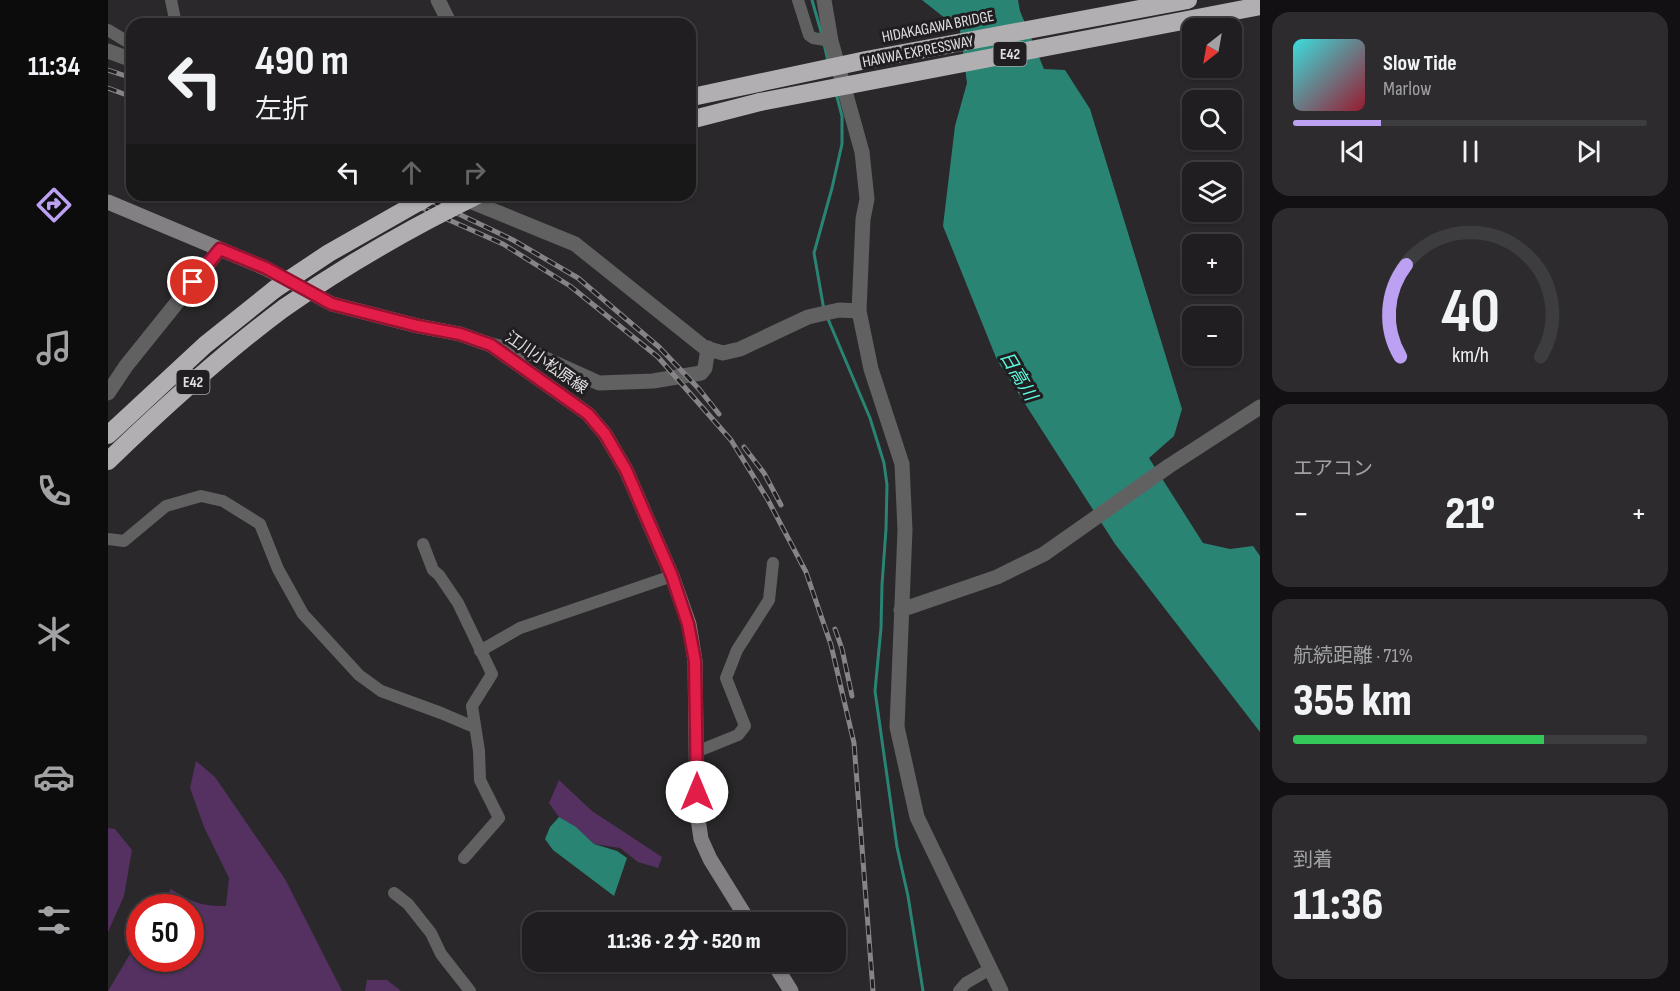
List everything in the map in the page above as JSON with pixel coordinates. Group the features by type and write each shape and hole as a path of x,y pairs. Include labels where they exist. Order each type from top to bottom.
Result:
{"highway":[{"name":"HIDAKAGAWA BRIDGE","path":"696,96 866,60 1188,0"},
{"name":"HANWA EXPRESSWAY","path":"696,118 760,102 1260,6"},
{"name":"E42","path":"108,435 205,345 275,289 328,253 419,201"},
{"name":"E42","path":"108,461 177,396 244,338 284,308 376,249 471,201"}],"main road":[{"name":"江川小松原線","path":"108,202 266,268 332,304 460,334 491,345 588,414 605,434 626,470 672,576 688,624 695,661 697,812 701,839 710,859 743,912"},
{"path":"779,972 791,991"}],"street":[{"path":"171,0 175,18"},
{"path":"438,0 447,18"},
{"path":"798,0 809,35 813,38 831,41"},
{"path":"824,0 831,41 862,152 867,199 863,219 859,311 870,369 902,464 905,530 897,727 917,817 1001,991"},
{"path":"108,30 126,41"},
{"path":"108,51 126,58"},
{"path":"483,201 575,244 705,348 723,353 740,349 808,317 839,310 859,311"},
{"path":"108,393 126,366 220,249"},
{"path":"491,345 537,355 599,383 653,381 701,373 705,368 708,348"},
{"path":"901,610 997,577 1044,554 1169,466 1260,406"},
{"path":"108,539 124,542 166,506 201,496 223,501 260,524 278,569 303,614 359,675 381,691 441,712 474,727"},
{"path":"423,544 433,570 458,603 492,674 472,706 479,751 480,780 499,818 464,858"},
{"path":"696,752 738,735 745,726 726,678 737,650 769,600 772,563"},
{"path":"480,651 520,628 672,576"},
{"path":"394,893 408,904 431,933 441,954 470,991"},
{"path":"959,991 966,983 990,969"}],"shaded area":[{"path":"196,761 215,777 285,879 342,991 108,991 126,961 126,972 204,972 204,904 226,906 229,878 204,827 190,788"},
{"path":"559,780 592,811 662,857 658,868 638,862 620,848 594,844 578,829 559,817 549,803"},
{"path":"108,828 115,829 132,850 124,896 108,932"},
{"path":"171,889 179,894 168,894"},
{"path":"367,980 387,980 401,991 365,991"}],"water":[{"name":"日高川","path":"922,0 1018,0 1020,11 1044,69 1065,70 1090,109 1182,409 1174,436 1149,458 1203,543 1230,549 1253,546 1260,556 1260,732 1115,544 997,360 943,226 955,126 967,83 960,30"},
{"path":"559,817 576,827 594,844 617,851 627,858 614,896 553,850 545,839 550,827"}],"waterway":[{"path":"812,0 822,35"},
{"path":"824,44 828,61"},
{"path":"824,310 814,253 842,144 842,116 836,93"},
{"path":"828,319 870,418 884,463 887,485 886,529 875,691 897,847 908,896 923,991"}],"railway":[{"path":"108,70 126,76"},
{"path":"108,88 126,95"},
{"path":"406,201 503,244 570,286 658,357 731,440 768,500 806,572 831,645 854,743 873,991"},
{"path":"432,201 513,240 578,278 659,347 719,414"},
{"path":"744,447 764,473 781,505"},
{"path":"835,629 842,649 852,696"}],"route":[{"path":"193,282 220,249 266,268 332,304 460,334 491,345 588,414 605,434 626,470 672,576 688,624 695,661 697,792"}]}
